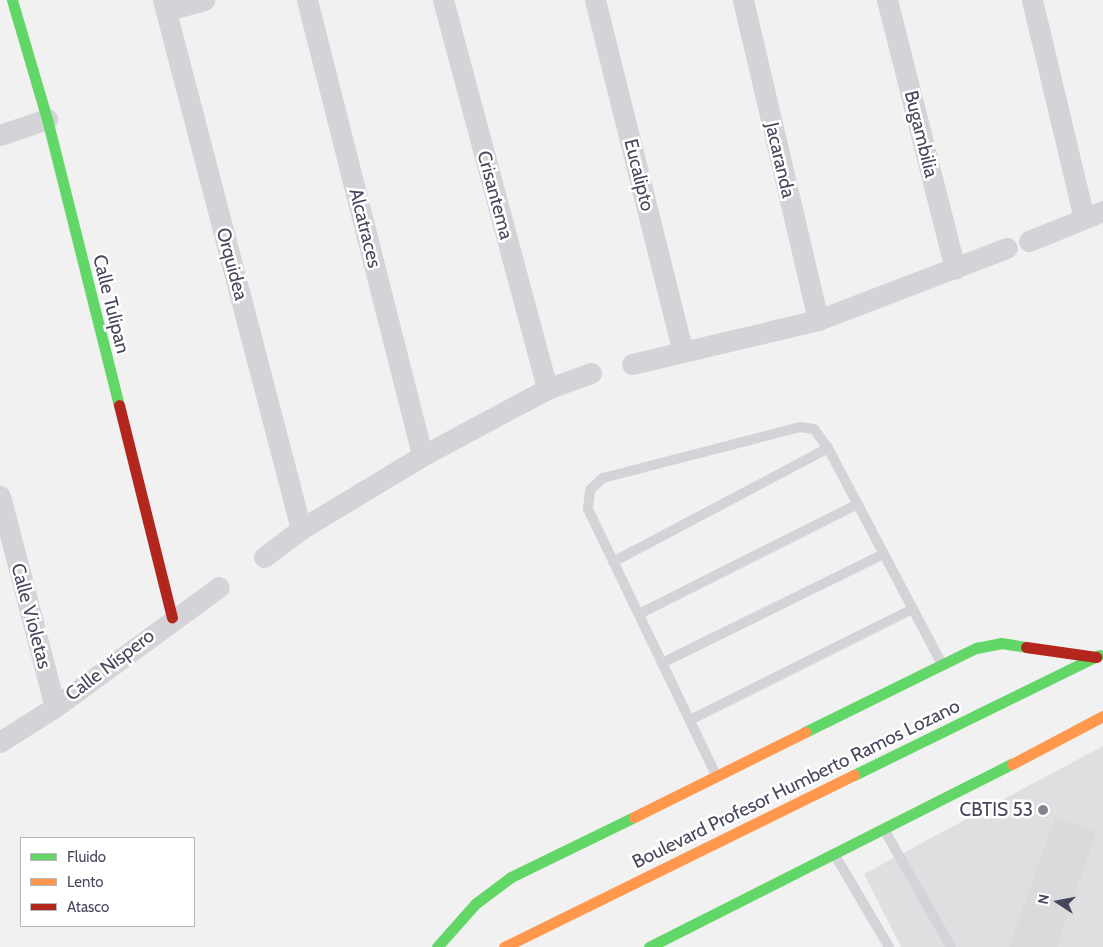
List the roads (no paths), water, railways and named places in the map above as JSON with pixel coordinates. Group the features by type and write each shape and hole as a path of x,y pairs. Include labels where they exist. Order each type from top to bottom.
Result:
{"main road":[{"name":"Calle Tulipan","path":"12,0 47,119 172,618"},
{"path":"437,947 475,904 511,878 976,648 1001,643 1099,655"},
{"name":"Boulevard Profesor Humberto Ramos Lozano","path":"504,947 1099,655"},
{"path":"648,947 836,856 884,828 1103,716"}],"street":[{"path":"164,6 204,0"},
{"name":"Alcatraces","path":"307,0 422,456"},
{"name":"Crisantema","path":"443,0 547,389"},
{"name":"Eucalipto","path":"595,0 682,350"},
{"name":"Jacaranda","path":"742,0 818,320"},
{"name":"Bugambilia","path":"887,0 955,269"},
{"path":"1029,241 1094,215 1032,0"},
{"name":"Orquidea","path":"164,6 301,529"},
{"path":"0,135 47,119"},
{"path":"632,364 682,350 818,320 1007,248"},
{"path":"264,557 301,529 422,456 547,389 591,373"},
{"name":"Calle Violetas","path":"0,496 55,707"},
{"name":"Calle Níspero","path":"0,742 55,707 172,618 219,587"}],"lane":[{"path":"717,776 588,509 590,490 603,478 800,427 814,429 828,448 942,665"},
{"path":"613,562 828,448"},
{"path":"639,614 858,504"},
{"path":"662,663 884,554"},
{"path":"690,720 913,609"},
{"path":"884,828 951,947"},
{"path":"836,856 889,947"}],"place":[{"name":"CBTIS 53","path":"1043,810"}]}
